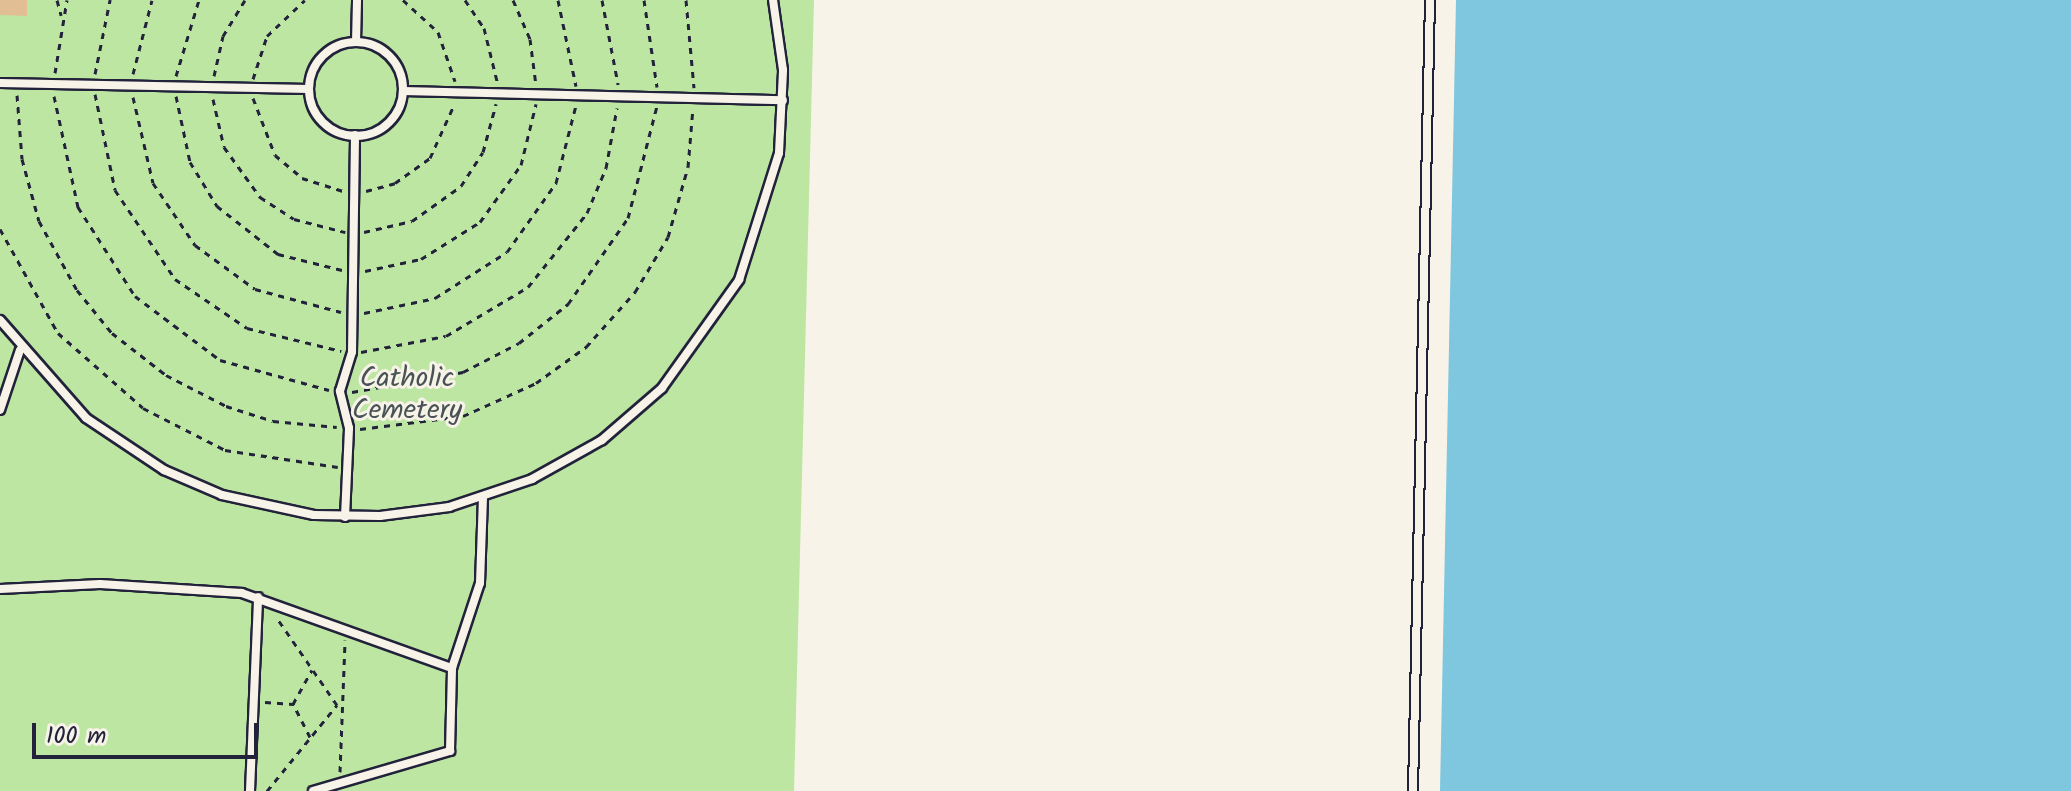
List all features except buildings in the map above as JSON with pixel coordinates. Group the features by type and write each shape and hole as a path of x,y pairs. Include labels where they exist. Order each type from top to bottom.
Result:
{"lane":[{"path":"356,42 357,0"},
{"path":"1413,791 1430,0"},
{"path":"0,320 20,350 86,418 164,470 252,503 345,517 415,513 483,498 602,440 697,348 759,231 783,100 775,3"},
{"path":"356,42 393,59 403,91 388,123 355,135 323,121 309,89 323,56 356,42"},
{"path":"0,83 309,89"},
{"path":"403,91 497,93 576,101 618,97 783,100"},
{"path":"345,517 349,428 340,391 352,352 355,135"},
{"path":"0,410 20,350"},
{"path":"313,791 448,754 452,668 480,583 483,498"},
{"path":"0,589 113,584 261,598 452,668"},
{"path":"250,791 261,598"}],"path":[{"path":"57,0 62,19"},
{"path":"67,0 54,85 75,198 103,254 135,296 220,360 279,382 340,391 403,388 463,372 553,318 596,272 628,218 649,159 657,97 644,0"},
{"path":"110,0 95,84 115,190 175,279 257,332 352,352 446,336 489,316 537,279 597,191 618,97 602,0"},
{"path":"152,0 133,85 148,171 195,245 255,289 302,307 352,313 435,298 507,252 556,183 576,101 573,48 558,0"},
{"path":"199,0 175,86 190,162 226,215 278,254 353,271 421,259 480,222 521,165 537,97 532,49 513,0"},
{"path":"245,0 223,36 213,87 224,147 253,189 294,219 353,233 412,221 461,186 487,143 497,93 491,49 465,0"},
{"path":"305,0 267,36 252,88 258,123 281,161 319,186 354,192 395,183 430,158 446,134 456,92 438,32 403,0"},
{"path":"17,84 22,159 34,209 70,279 112,333 166,375 226,406 273,421 349,428 463,416 536,383 586,347 635,292 668,237 688,167 693,98 686,0"},
{"path":"0,229 58,333 143,408 225,450 347,467"},
{"path":"261,598 337,705"},
{"path":"340,784 346,628"},
{"path":"293,704 312,669"},
{"path":"253,701 293,704"},
{"path":"293,704 310,737"},
{"path":"267,791 337,705 343,705"}],"green space":[{"name":"Catholic Cemetery","path":"0,0 814,0 794,791 0,791"}],"water":[{"path":"1456,0 2071,0 2071,791 1440,791"}]}
